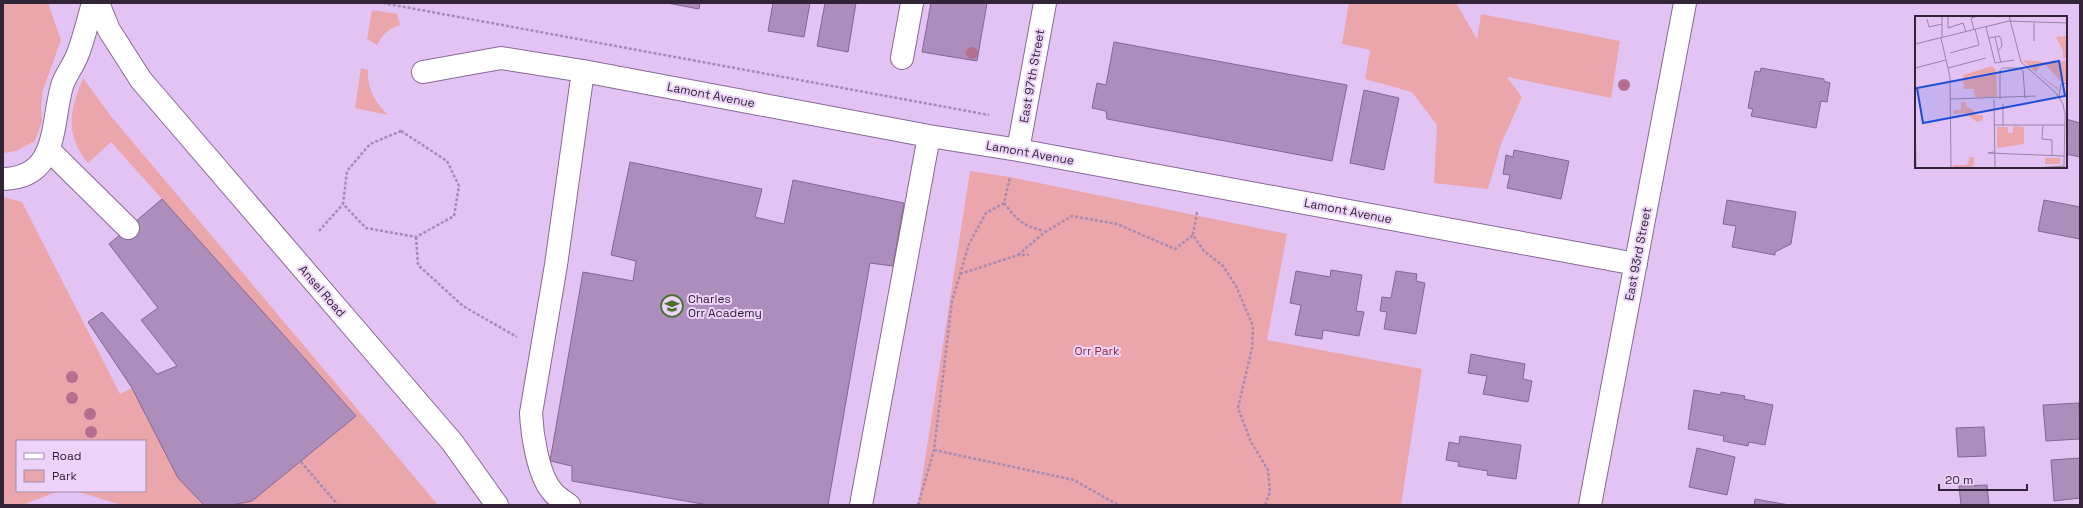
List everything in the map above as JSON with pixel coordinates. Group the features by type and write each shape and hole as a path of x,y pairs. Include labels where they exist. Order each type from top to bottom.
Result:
{"street":[{"path":"3,179 21,176 34,170 49,150 54,134 62,86 77,56 93,3"},
{"name":"Ansel Road","path":"98,3 110,30 141,80 452,442 498,505"},
{"path":"902,58 912,3"},
{"name":"East 97th Street","path":"1018,150 1045,3"},
{"name":"East 93rd Street","path":"1590,505 1685,3"},
{"name":"Lamont Avenue","path":"423,72 501,58 584,71 930,136 1018,150 1636,264"},
{"path":"569,505 551,491 538,463 532,434 531,413 556,265 584,71"},
{"path":"861,505 930,136"},
{"path":"49,150 128,228"}],"path":[{"path":"383,3 989,115"},
{"path":"319,231 343,204 347,171 370,144 401,131 447,161 459,186 454,216 416,238 366,228 343,204"},
{"path":"918,505 934,450 952,301 969,244 986,213 1004,203 1010,177"},
{"path":"1004,203 1015,217 1026,226 1045,232"},
{"path":"1018,255 1045,232 1072,216 1118,224 1175,249 1193,235 1197,212"},
{"path":"1193,235 1204,251 1222,266 1236,286 1253,326 1252,348 1238,408 1251,442 1268,470 1270,492 1265,505"},
{"path":"416,238 418,265 463,306 541,352"},
{"path":"960,274 1018,255 1029,255"},
{"path":"934,450 1074,480 1118,505"},
{"path":"301,462 338,505"}],"green space":[{"path":"3,3 48,3 61,40 43,90 41,107 42,121 35,141 16,151 3,153"},
{"path":"1349,3 1456,3 1477,39 1481,14 1620,41 1611,98 1507,77 1522,97 1501,144 1488,189 1434,183 1437,125 1412,92 1365,79 1370,50 1342,44"},
{"path":"372,10 397,14 400,25 386,32 377,45 367,39"},
{"path":"361,68 368,70 370,89 379,105 388,115 355,108"},
{"path":"83,78 110,115 438,505 232,505 252,501 356,416 111,142 88,163 80,152 72,132 75,101"},
{"name":"Orr Park","path":"970,171 1010,177 1287,234 1267,340 1422,369 1401,505 918,505"},
{"path":"3,197 22,202 120,394 132,388 178,478 204,505 122,505 78,492 146,492 146,440 16,440 16,492 56,492 22,505 3,505"}],"building":[{"path":"667,3 700,3 699,9"},
{"path":"773,3 810,3 804,37 768,31"},
{"path":"825,3 856,3 848,52 817,46"},
{"path":"931,3 987,3 977,61 922,52"},
{"path":"1114,42 1347,85 1332,161 1107,119 1106,111 1092,108 1097,83 1106,85"},
{"path":"1761,68 1824,79 1824,81 1830,83 1827,102 1821,101 1816,128 1751,116 1753,109 1748,108 1755,71 1760,72"},
{"path":"1364,90 1399,98 1384,170 1350,163"},
{"path":"2067,119 2080,123 2080,157 2067,154"},
{"path":"1514,150 1569,161 1561,199 1507,188 1510,175 1503,174 1506,155 1513,157"},
{"path":"630,162 762,189 755,217 784,224 793,180 904,203 893,266 870,263 828,505 708,505 572,481 572,466 550,461 583,272 633,281 636,261 611,255"},
{"path":"162,199 356,416 252,501 232,505 204,505 178,478 132,388 88,322 102,312 157,374 177,366 141,320 158,308 109,244"},
{"path":"1727,200 1796,212 1791,244 1775,252 1775,255 1732,247 1736,226 1723,224"},
{"path":"2044,200 2080,207 2080,239 2038,231"},
{"path":"1331,270 1362,275 1356,311 1364,312 1359,336 1323,330 1322,339 1295,335 1301,305 1290,303 1296,271 1330,277"},
{"path":"1396,271 1417,274 1416,281 1425,283 1416,334 1384,329 1387,312 1380,311 1382,297 1391,298"},
{"path":"1471,354 1525,364 1523,379 1532,381 1528,402 1483,394 1487,376 1468,373"},
{"path":"1694,390 1721,395 1721,392 1745,396 1744,399 1773,405 1765,445 1749,442 1748,446 1723,441 1724,436 1688,429"},
{"path":"2079,403 2080,439 2046,441 2043,405"},
{"path":"1984,427 1986,456 1958,457 1956,428"},
{"path":"1460,436 1521,445 1516,479 1487,475 1488,471 1458,466 1459,462 1446,460 1449,442 1459,444"},
{"path":"1697,448 1735,457 1727,495 1689,487"},
{"path":"2080,458 2080,498 2054,501 2051,460"},
{"path":"1987,485 1989,505 1961,505 1959,486"},
{"path":"1755,499 1789,505 1754,505"}],"place":[{"name":"Charles Orr Academy","path":"672,306"}]}
